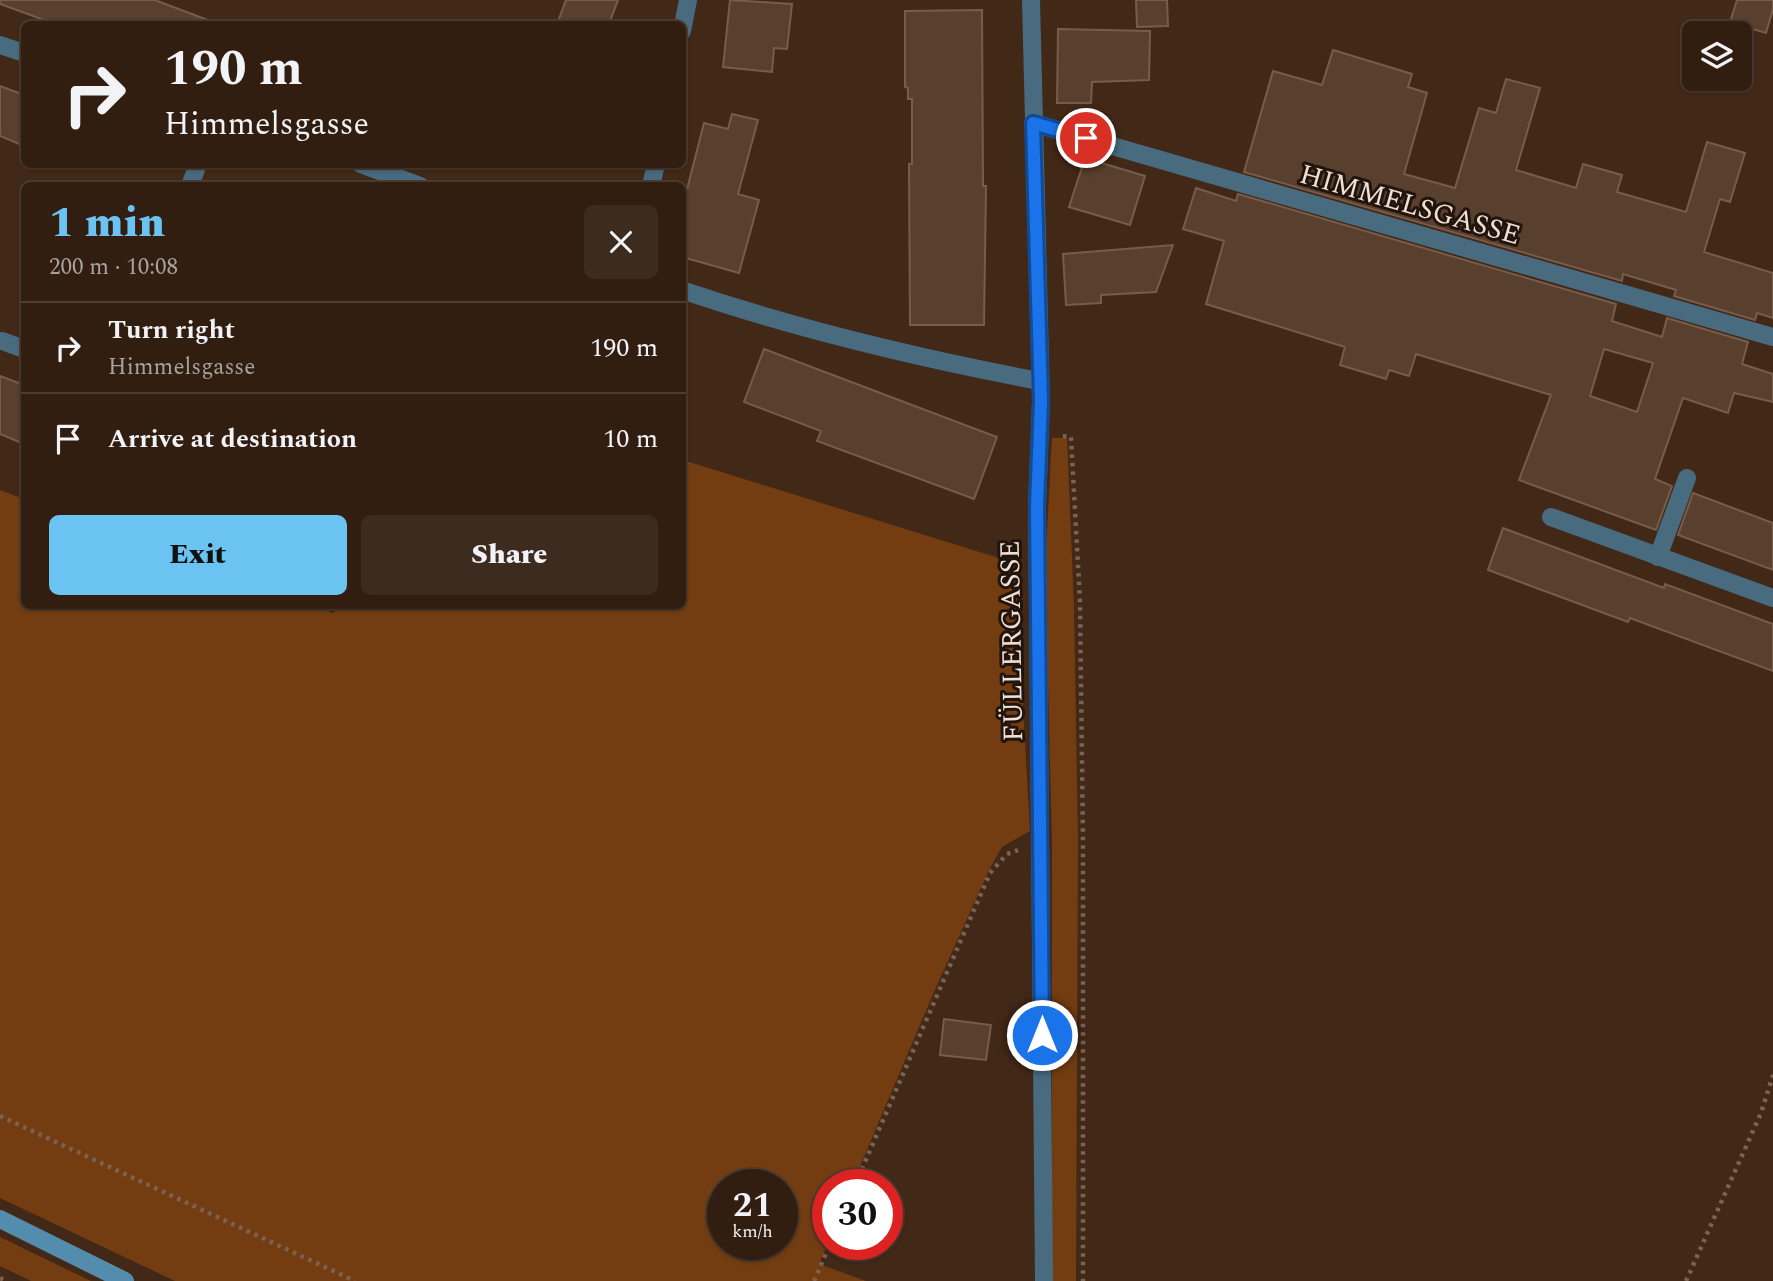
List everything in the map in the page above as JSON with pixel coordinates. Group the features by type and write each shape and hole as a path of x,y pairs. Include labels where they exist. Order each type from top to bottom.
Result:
{"main road":[{"path":"0,1219 125,1281"}],"street":[{"path":"684,21 688,0"},
{"name":"FÜLLERGASSE","path":"1031,0 1041,434 1037,506 1044,1281"},
{"path":"0,46 21,52"},
{"name":"HIMMELSGASSE","path":"1033,123 1773,337"},
{"path":"372,168 409,182"},
{"path":"686,291 852,341 926,359 1040,381"},
{"path":"2,341 21,348"},
{"path":"1658,557 1687,478"},
{"path":"1551,517 1773,598"}],"path":[{"path":"1071,436 1080,602 1083,1281"},
{"path":"862,1169 990,873 1007,854 1041,844"},
{"path":"1686,1281 1761,1113 1773,1075"},
{"path":"0,1116 355,1281"},
{"path":"814,1281 823,1260"},
{"path":"0,1278 6,1281"}],"shaded area":[{"path":"1052,438 1067,438 1074,604 1078,839 1076,1281 1052,1281 1052,842 1045,569"},
{"path":"686,461 1015,563 1030,831 1002,847 989,870 859,1169 812,1169 812,1260 821,1260 819,1264 866,1281 175,1281 0,1198 0,490 21,498 21,609 322,609 333,613 335,609 686,609"},
{"path":"0,1237 91,1281 31,1281 0,1266"}],"building":[{"path":"0,0 155,0 210,21 47,21 0,4"},
{"path":"566,0 618,0 610,21 558,21"},
{"path":"730,0 792,4 787,49 774,48 772,72 723,67"},
{"path":"1136,0 1167,0 1168,26 1137,27"},
{"path":"1737,0 1773,0 1766,33 1752,29 1752,21 1730,21"},
{"path":"982,10 983,186 986,186 984,325 910,325 909,164 912,164 912,99 908,99 908,88 905,87 905,11"},
{"path":"1058,29 1150,31 1149,80 1092,82 1091,103 1057,103"},
{"path":"1333,50 1412,74 1408,87 1427,93 1404,174 1455,188 1479,108 1496,113 1506,79 1540,88 1516,170 1576,188 1583,164 1622,175 1617,192 1686,212 1707,142 1745,153 1730,202 1720,199 1704,252 1773,273 1773,318 1757,313 1755,320 1674,296 1676,290 1623,274 1622,281 1244,172 1273,71 1322,85"},
{"path":"0,86 21,94 21,145 0,136"},
{"path":"732,114 758,120 738,194 759,200 739,273 686,258 686,193 704,123 728,129"},
{"path":"1085,158 1145,176 1130,225 1069,207"},
{"path":"1196,188 1236,201 1238,194 1616,304 1612,321 1662,337 1667,318 1748,342 1742,364 1773,374 1773,402 1734,393 1728,413 1683,398 1655,479 1672,486 1656,530 1519,480 1551,395 1416,354 1409,376 1389,370 1386,379 1340,365 1345,347 1206,304 1224,241 1183,229","holes":["1604,349 1653,363 1637,412 1590,396"]},
{"path":"1173,245 1156,292 1101,295 1101,303 1066,305 1063,254"},
{"path":"764,349 997,437 974,499 817,441 821,431 744,402"},
{"path":"0,376 21,384 21,443 0,434"},
{"path":"1693,493 1773,523 1773,570 1678,535"},
{"path":"1503,528 1664,588 1665,584 1773,624 1773,671 1630,618 1628,622 1488,570"},
{"path":"944,1019 991,1025 986,1060 940,1055"}],"route":[{"path":"1042,1035 1037,506 1041,401 1033,123 1086,138"}]}
